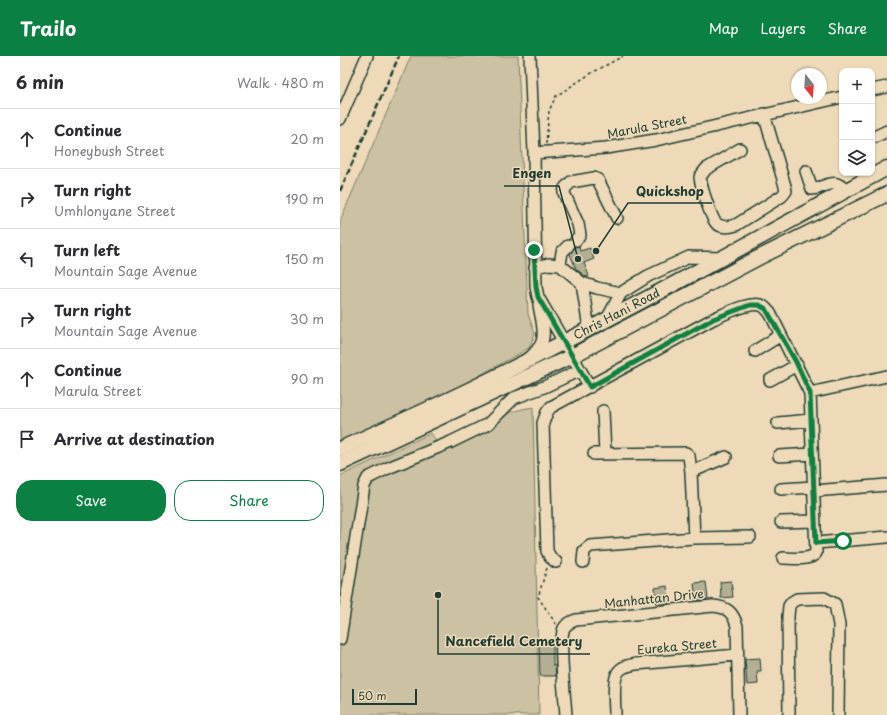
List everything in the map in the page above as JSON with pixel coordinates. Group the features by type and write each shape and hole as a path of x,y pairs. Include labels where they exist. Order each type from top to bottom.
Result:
{"main road":[{"name":"Chris Hani Road","path":"340,449 564,343 887,168"},
{"name":"Chris Hani Road","path":"340,464 572,356 758,258 887,194"}],"street":[{"path":"340,119 367,56"},
{"path":"527,361 538,349 542,342 543,336 534,267 534,154 530,56"},
{"path":"875,89 887,87"},
{"name":"Marula Street","path":"534,154 606,148 656,140 764,114 839,99"},
{"path":"740,150 706,169 700,177 712,218 721,226 729,227 736,225 782,196 786,191 764,114"},
{"path":"875,137 887,131"},
{"path":"806,171 812,189 836,183 841,184 845,191"},
{"path":"560,265 562,252 580,235 578,224 564,193 565,188 571,182 594,178 598,180 617,218"},
{"path":"607,319 621,293 648,276 689,257 722,258"},
{"path":"534,267 549,264 560,265 582,283 621,293"},
{"path":"582,283 589,329"},
{"path":"538,297 590,387"},
{"path":"553,560 547,551 544,417 552,407 713,319 750,305 762,306 770,313 810,393 816,553 810,558 783,558"},
{"path":"755,351 781,335"},
{"path":"770,380 797,365"},
{"path":"340,639 364,486 368,478 388,468 451,442 488,424 514,398 544,387 580,370"},
{"path":"810,393 887,376"},
{"path":"603,411 605,454"},
{"path":"778,423 811,420"},
{"path":"594,454 686,453 690,456 694,538"},
{"path":"779,456 812,454"},
{"path":"691,472 726,457"},
{"path":"781,489 814,489 887,485"},
{"path":"781,522 815,521"},
{"path":"583,562 584,551 590,546 694,538 750,537"},
{"path":"816,543 887,537"},
{"path":"789,715 789,606 792,602 798,599 824,598 835,604 838,625 838,715"},
{"name":"Manhattan Drive","path":"563,634 565,627 569,622 576,620 713,606 722,607 730,612 734,617 737,626 739,715"},
{"path":"563,634 562,644 566,715"},
{"name":"Eureka Street","path":"615,715 615,678 618,671 624,667 636,664 737,655"}],"path":[{"path":"545,153 549,111 556,96 590,74 623,56"},
{"path":"553,560 538,597 563,634"}],"shaded area":[{"path":"411,56 518,56 528,314 535,334 529,348 459,387 340,443 340,221"},
{"path":"533,407 539,715 340,715 340,476 431,433 438,444 497,417 521,409"}],"building":[{"path":"579,246 580,251 590,248 594,259 584,263 589,276 586,277 576,269 570,254 575,247"},
{"path":"731,581 733,597 721,598 720,582"},
{"path":"706,582 708,599 696,601 694,583"},
{"path":"667,586 669,603 657,605 655,588"},
{"path":"539,640 553,640 553,666 555,665 556,676 540,676"},
{"path":"760,658 761,671 757,671 758,684 747,685 745,659"}],"railway":[{"path":"340,191 399,56"}],"place":[{"name":"Quickshop","path":"596,251"},
{"name":"Engen","path":"578,259"},
{"name":"Nancefield Cemetery","path":"438,595"}],"route":[{"path":"534,250 534,267 538,297 590,387 713,319 736,309 750,305 759,305 766,309 770,313 796,362 810,393 816,543 843,541"}]}
